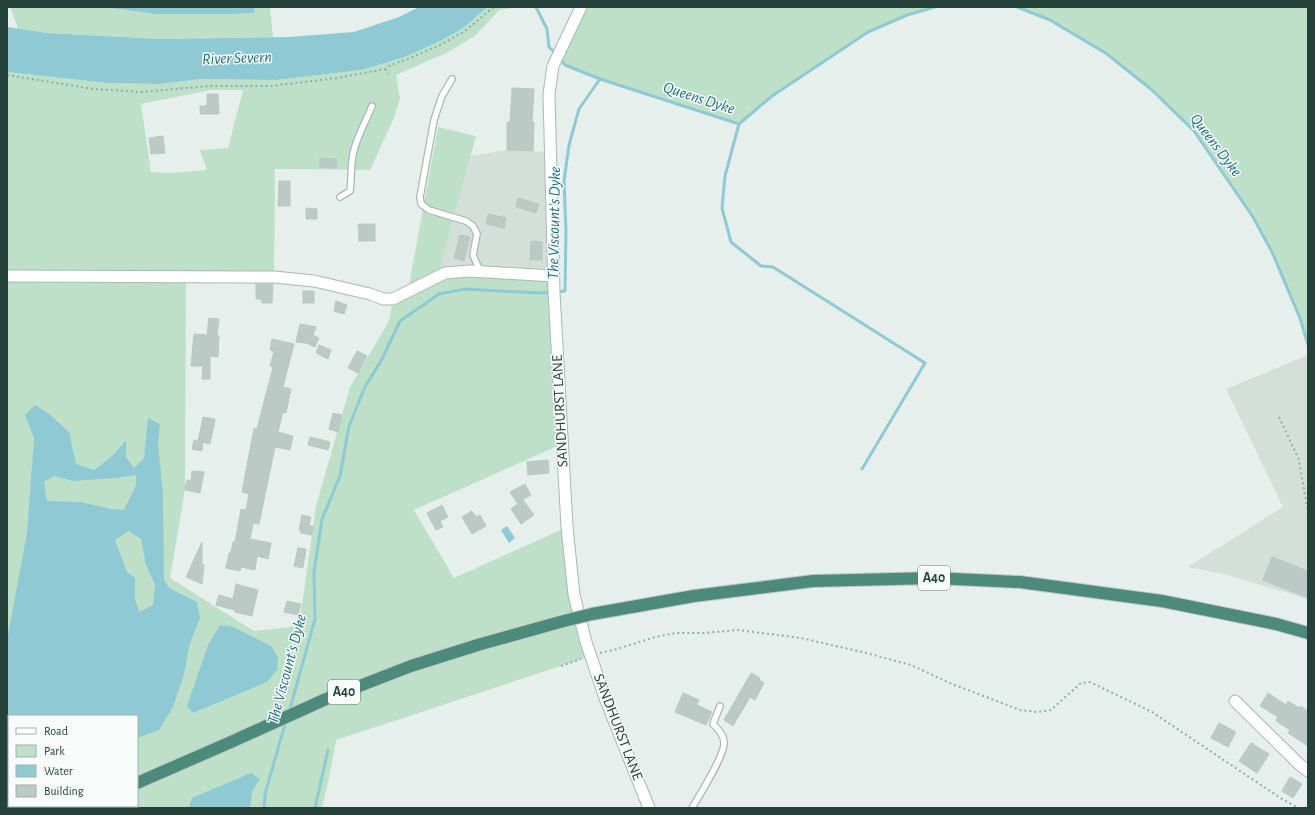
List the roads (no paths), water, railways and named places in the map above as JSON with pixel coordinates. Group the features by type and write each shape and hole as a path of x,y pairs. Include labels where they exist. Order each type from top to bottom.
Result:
{"highway":[{"name":"A40","path":"138,783 326,699 411,666 481,644 592,614 694,596 813,581 934,578 1020,582 1162,601 1276,624 1308,633"}],"street":[{"name":"SANDHURST LANE","path":"581,7 553,66 549,94 553,276 567,527 574,595 586,642 605,698 649,808"},
{"path":"7,276 274,277 314,280 370,294 383,299 393,298 445,273 470,270 553,276"},
{"path":"1235,701 1300,765 1308,771"}],"lane":[{"path":"452,79 442,96 434,120 420,196 421,204 429,210 466,221 473,226 477,234 473,255 480,271"},
{"path":"340,197 350,191 352,182 351,162 354,150 372,106"},
{"path":"692,808 720,757 724,743 720,732 713,724 720,706"}],"water":[{"path":"104,7 255,7 254,13 156,14"},
{"name":"River Severn","path":"419,7 488,7 463,28 438,42 402,58 361,70 276,80 201,79 160,84 108,83 7,72 7,27 47,33 160,39 289,37 354,32 399,17"},
{"path":"35,405 49,414 69,432 76,464 94,470 111,457 126,441 126,457 134,468 144,458 148,418 160,424 158,444 163,493 164,580 169,588 197,602 200,618 190,643 183,678 173,707 159,730 138,738 138,715 8,715 8,776 7,640 27,533 34,438 25,415","holes":["136,475 136,485 124,510 111,509 81,502 47,501 44,482 54,476 73,481","129,531 141,539 146,565 155,585 153,605 139,612 135,599 135,578 127,572 115,540"]},
{"path":"507,526 515,538 509,543 501,530"},
{"path":"220,625 233,627 271,646 278,657 277,670 267,682 193,713 187,706 208,645"},
{"path":"251,773 260,779 252,792 250,808 189,808 192,798"}],"waterway":[{"name":"Queens Dyke","path":"536,7 547,29 549,47 556,54"},
{"name":"Queens Dyke","path":"559,58 565,65 600,79 739,124 772,96 868,32 907,15 935,7"},
{"name":"Queens Dyke","path":"1017,7 1050,20 1107,54 1152,90 1194,131 1253,217 1272,252 1300,318 1308,345"},
{"name":"The Viscount's Dyke","path":"289,712 315,619 314,572 322,519 340,476 349,426 365,387 382,359 400,321 439,294 465,289 538,293 565,291 566,231 564,181 569,145 579,109 600,79"},
{"path":"739,124 725,176 722,208 731,242 761,266 773,267 925,363 862,469"},
{"name":"The Viscount's Dyke","path":"264,808 265,794 286,721"},
{"path":"315,808 328,750"}]}
